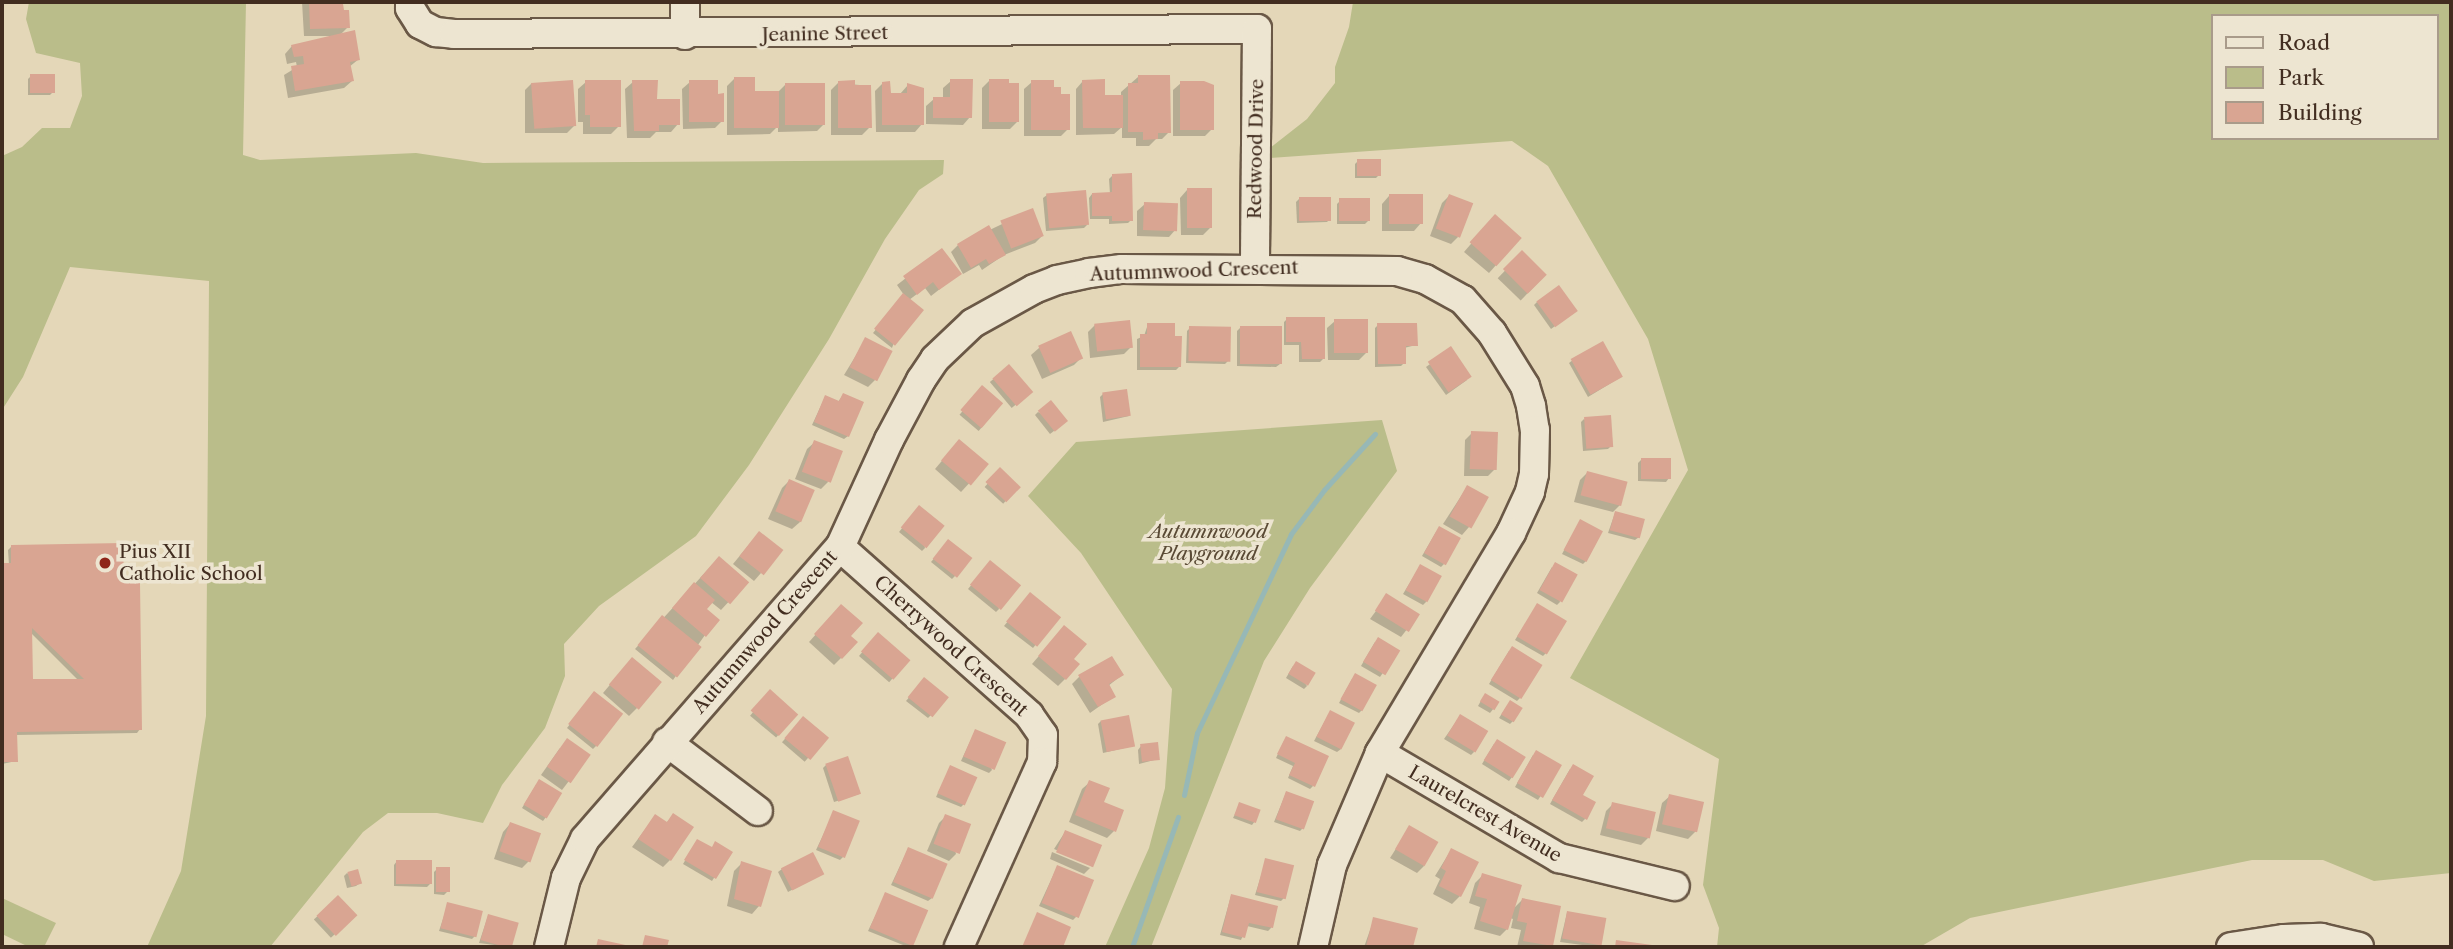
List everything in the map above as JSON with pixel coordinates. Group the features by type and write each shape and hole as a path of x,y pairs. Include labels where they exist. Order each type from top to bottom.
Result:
{"street":[{"name":"Jeanine Street","path":"410,2 410,8 420,24 436,32 685,35 1257,29"},
{"path":"685,2 685,35"},
{"name":"Redwood Drive","path":"1255,269 1257,29"},
{"name":"Autumnwood Crescent","path":"549,947 562,889 574,856 602,817 840,547 889,440 922,380 935,359 973,323 1057,279 1089,273 1122,269 1373,268 1397,271 1443,287 1479,316 1525,386 1531,406 1536,454 1530,492 1523,511 1380,753 1332,865 1313,947"},
{"name":"Cherrywood Crescent","path":"840,547 1029,715 1044,735 1042,762 959,947"},
{"path":"667,742 758,811"},
{"name":"Laurelcrest Avenue","path":"1380,753 1559,858 1675,886"},
{"path":"2231,947 2284,939 2321,938 2359,947"}],"green space":[{"path":"29,2 246,2 243,155 260,160 416,153 483,163 944,160 943,174 919,190 885,239 829,339 749,465 696,536 599,606 564,644 565,676 545,728 502,785 483,823 437,813 388,813 363,832 270,947 147,947 181,871 206,716 209,281 70,267 23,377 2,410 2,156 22,147 42,128 70,128 82,96 80,63 36,53 26,19"},
{"path":"1353,2 2451,2 2451,873 2374,881 2323,860 2252,860 1970,918 1920,947 1717,947 1719,928 1703,885 1719,759 1570,678 1688,470 1648,339 1548,166 1512,141 1256,159 1307,119 1335,83 1335,67 1349,27"},
{"name":"Autumnwood Playground","path":"1382,420 1397,471 1310,588 1264,661 1151,947 1105,947 1149,848 1165,788 1172,689 1081,553 1028,496 1076,442"},
{"path":"2,898 56,923 44,947 29,947 2,934"}],"building":[{"path":"309,2 343,4 344,10 349,10 350,28 310,29"},
{"path":"355,30 360,60 350,62 354,81 295,91 291,66 304,64 303,56 294,57 291,45"},
{"path":"30,74 55,74 55,93 30,93"},
{"path":"1138,75 1170,75 1171,133 1158,133 1158,139 1143,140 1143,132 1128,132 1128,83 1138,83"},
{"path":"734,77 755,77 755,91 779,91 779,128 734,128"},
{"path":"950,79 973,79 972,118 933,118 933,97 950,97"},
{"path":"989,79 1009,79 1009,83 1019,83 1019,122 989,122"},
{"path":"1105,79 1105,95 1123,95 1123,128 1083,128 1082,80"},
{"path":"573,80 576,126 534,129 531,83"},
{"path":"585,80 621,80 621,127 590,127 590,115 585,115"},
{"path":"632,80 658,80 657,99 680,99 680,125 659,125 659,131 634,131"},
{"path":"689,80 718,80 718,94 724,93 724,122 689,122"},
{"path":"855,80 855,85 871,85 872,128 838,128 838,81"},
{"path":"1031,80 1054,80 1054,87 1061,87 1061,94 1070,94 1070,130 1031,130"},
{"path":"890,81 891,93 907,93 907,83 924,88 924,125 882,125 882,82"},
{"path":"1180,81 1204,81 1214,85 1214,130 1180,130"},
{"path":"785,83 825,83 825,125 785,125"},
{"path":"1357,159 1381,159 1381,176 1357,176"},
{"path":"1132,173 1133,221 1112,221 1112,216 1092,216 1092,193 1112,192 1112,174"},
{"path":"1187,188 1212,188 1212,228 1187,228"},
{"path":"1086,190 1089,225 1049,228 1046,193"},
{"path":"1389,194 1423,194 1423,224 1389,224"},
{"path":"1449,194 1473,203 1460,238 1436,229"},
{"path":"1299,197 1331,197 1331,221 1299,221"},
{"path":"1339,198 1370,198 1370,221 1339,221"},
{"path":"1144,202 1178,203 1177,231 1143,230"},
{"path":"1033,208 1044,236 1011,249 1000,221"},
{"path":"1495,214 1522,238 1496,266 1470,242"},
{"path":"989,225 1006,255 989,264 986,259 971,268 957,244"},
{"path":"942,248 962,274 939,290 933,282 917,295 903,276"},
{"path":"1522,250 1547,275 1528,294 1503,269"},
{"path":"1559,285 1578,311 1555,327 1536,301"},
{"path":"903,293 924,310 895,346 874,329"},
{"path":"1286,317 1325,317 1325,359 1302,359 1301,342 1286,342"},
{"path":"1334,319 1368,319 1368,353 1334,353"},
{"path":"1130,320 1133,348 1097,352 1094,324"},
{"path":"1147,323 1175,323 1175,336 1182,336 1181,367 1140,367 1140,334 1147,334"},
{"path":"1377,323 1417,323 1418,346 1406,346 1406,364 1378,364"},
{"path":"1189,326 1231,327 1230,362 1188,361"},
{"path":"1240,326 1282,326 1282,364 1240,364"},
{"path":"1071,331 1083,358 1050,373 1038,346"},
{"path":"865,337 893,351 877,381 850,367"},
{"path":"1603,341 1623,377 1591,395 1571,359"},
{"path":"1451,346 1472,377 1448,392 1428,362"},
{"path":"1009,364 1033,392 1017,406 992,378"},
{"path":"982,385 1003,403 981,428 960,410"},
{"path":"1127,389 1131,416 1106,419 1102,392"},
{"path":"843,393 864,402 849,437 814,422 825,395 839,401"},
{"path":"1051,400 1068,421 1055,432 1038,411"},
{"path":"1611,415 1613,447 1586,449 1584,417"},
{"path":"1471,431 1498,432 1497,470 1470,469"},
{"path":"959,439 989,464 971,486 941,460"},
{"path":"814,440 843,451 831,483 802,472"},
{"path":"1641,458 1671,458 1671,479 1641,479"},
{"path":"1000,467 1021,487 1006,502 985,482"},
{"path":"1587,471 1628,482 1621,506 1581,495"},
{"path":"789,479 815,490 801,522 775,511"},
{"path":"1467,485 1489,497 1471,529 1450,516"},
{"path":"919,505 945,526 926,548 901,528"},
{"path":"1615,511 1645,519 1640,538 1610,530"},
{"path":"1580,519 1603,531 1587,562 1564,550"},
{"path":"1439,526 1461,538 1446,565 1424,553"},
{"path":"759,531 783,550 764,575 739,556"},
{"path":"948,539 972,558 957,578 933,559"},
{"path":"123,543 124,583 140,583 142,730 17,732 18,762 2,762 2,563 11,563 11,545","holes":["32,628 84,679 33,679"]},
{"path":"719,556 749,582 730,604 700,578"},
{"path":"990,560 1021,585 1001,610 970,585"},
{"path":"1555,562 1578,575 1562,603 1539,590"},
{"path":"1420,564 1442,576 1427,602 1405,590"},
{"path":"694,582 715,600 707,609 720,620 706,637 672,608"},
{"path":"1030,592 1061,617 1037,647 1006,622"},
{"path":"1386,593 1420,614 1409,632 1375,611"},
{"path":"1537,603 1567,621 1547,654 1517,636"},
{"path":"841,604 863,623 851,636 858,642 842,659 814,634"},
{"path":"662,615 702,647 677,677 637,645"},
{"path":"1064,625 1087,644 1074,659 1080,664 1066,680 1038,656"},
{"path":"878,632 910,660 893,680 861,652"},
{"path":"1378,637 1400,650 1385,675 1363,662"},
{"path":"1512,646 1543,665 1521,699 1491,680"},
{"path":"1112,656 1124,675 1109,684 1116,697 1098,707 1078,675"},
{"path":"632,657 662,682 639,710 609,685"},
{"path":"1296,661 1316,673 1308,686 1288,674"},
{"path":"1355,673 1377,685 1362,711 1340,699"},
{"path":"924,677 949,697 933,717 908,697"},
{"path":"770,689 798,714 779,736 751,711"},
{"path":"594,691 623,714 597,747 568,724"},
{"path":"1485,693 1500,702 1494,710 1480,702"},
{"path":"1510,700 1523,708 1514,722 1501,714"},
{"path":"1330,710 1355,723 1341,749 1316,737"},
{"path":"1460,714 1488,731 1475,752 1447,735"},
{"path":"1129,715 1135,746 1107,752 1101,721"},
{"path":"803,716 829,738 810,760 784,738"},
{"path":"975,729 1006,742 995,770 963,757"},
{"path":"1286,736 1329,756 1315,787 1289,775 1295,763 1277,754"},
{"path":"567,738 591,755 571,783 547,767"},
{"path":"1497,739 1526,757 1513,778 1484,760"},
{"path":"1158,742 1160,760 1142,762 1140,744"},
{"path":"1536,750 1562,765 1543,798 1517,783"},
{"path":"848,756 861,794 838,802 825,764"},
{"path":"1573,764 1594,776 1583,795 1596,802 1587,820 1552,800"},
{"path":"950,765 977,777 965,806 937,793"},
{"path":"539,779 562,793 547,819 524,805"},
{"path":"1089,780 1110,788 1104,802 1124,810 1116,832 1075,815"},
{"path":"1286,791 1314,801 1304,829 1276,819"},
{"path":"1669,794 1704,802 1697,832 1662,824"},
{"path":"1239,802 1261,810 1256,823 1234,815"},
{"path":"1612,802 1656,812 1650,838 1606,828"},
{"path":"833,810 860,821 845,858 818,847"},
{"path":"673,813 694,827 671,861 638,839 655,814 667,822"},
{"path":"945,814 971,824 960,854 934,844"},
{"path":"510,822 541,833 530,862 499,851"},
{"path":"1409,825 1438,842 1424,866 1395,849"},
{"path":"1065,830 1102,845 1093,867 1056,852"},
{"path":"697,839 712,847 715,841 733,852 716,879 684,860"},
{"path":"908,847 948,864 933,899 893,882"},
{"path":"1451,848 1479,862 1461,897 1439,886 1446,871 1441,868"},
{"path":"813,852 824,874 792,891 781,868"},
{"path":"1265,858 1294,865 1286,899 1257,892"},
{"path":"396,860 432,860 432,884 396,884"},
{"path":"741,861 772,871 761,907 734,899"},
{"path":"1057,865 1094,880 1079,918 1042,903"},
{"path":"436,867 450,867 450,892 436,892"},
{"path":"358,869 362,883 352,886 347,872"},
{"path":"1482,873 1522,885 1508,930 1480,921 1487,899 1475,896"},
{"path":"885,892 928,910 913,946 870,928"},
{"path":"1231,894 1278,906 1273,928 1249,923 1245,938 1222,932"},
{"path":"338,895 357,915 336,936 316,916"},
{"path":"1522,898 1561,906 1553,946 1523,941 1527,923 1517,921"},
{"path":"447,902 483,911 476,937 440,928"},
{"path":"1567,911 1606,918 1602,946 1562,939"},
{"path":"1037,912 1071,927 1063,947 1022,947"},
{"path":"488,914 519,923 512,947 481,940"},
{"path":"1373,917 1418,928 1413,947 1366,947"},
{"path":"645,935 669,940 667,947 642,947"},
{"path":"598,939 630,946 630,947 596,947"},
{"path":"1616,940 1652,945 1652,947 1615,947"}],"waterway":[{"path":"1184,795 1197,733 1291,534 1324,490 1375,434"},
{"path":"1132,947 1178,817"}],"place":[{"name":"Pius XII Catholic School","path":"105,563"}]}
